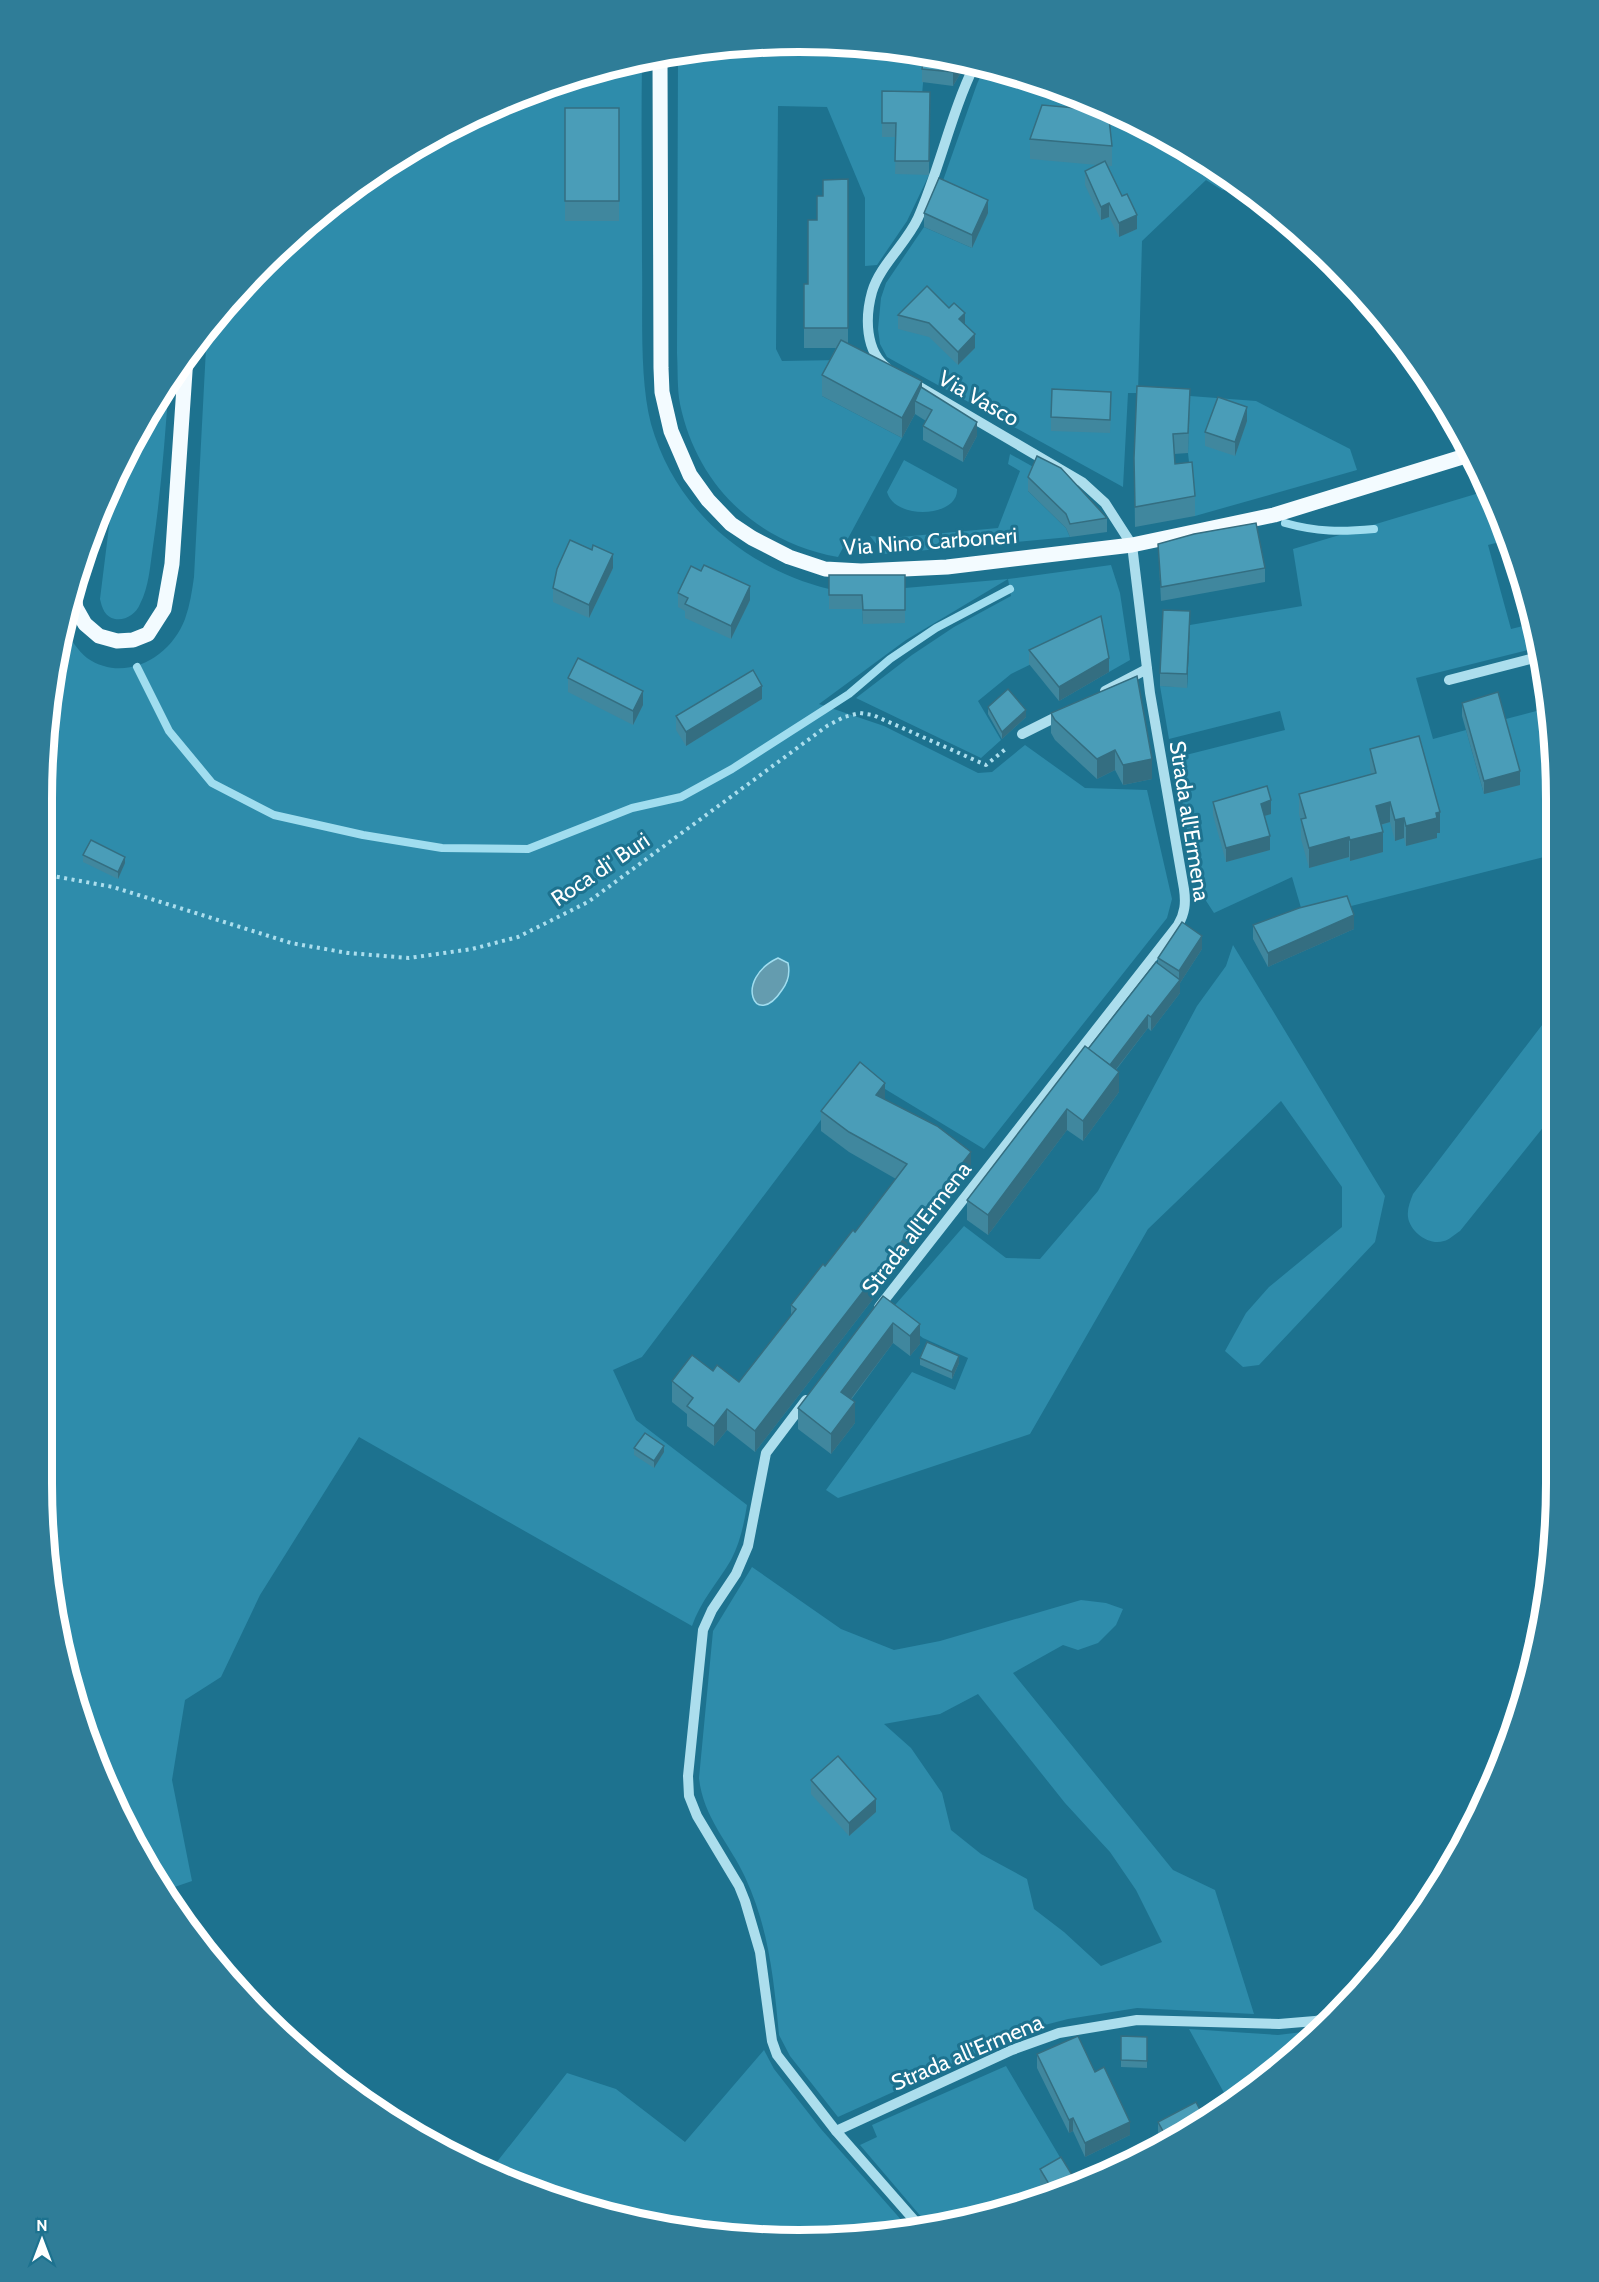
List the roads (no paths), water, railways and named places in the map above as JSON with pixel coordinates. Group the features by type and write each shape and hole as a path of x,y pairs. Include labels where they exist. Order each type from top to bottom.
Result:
{"main road":[{"name":"Via Nino Carboneri","path":"660,66 663,392 668,420 679,453 695,483 714,507 740,531 765,545 813,566 839,571 947,567 1132,545 1274,515 1463,457"},
{"path":"77,610 85,624 99,636 117,641 134,640 148,634 164,609 172,564 185,375"}],"street":[{"name":"Via Vasco","path":"971,73 934,182 918,218 877,280 871,294 869,329 871,349 885,367 1077,478 1105,503 1132,545"},
{"name":"Strada all'Ermena","path":"871,1317 1184,916 1184,889 1147,669 1132,545"},
{"path":"1449,680 1533,658"},
{"path":"1097,695 1147,669"},
{"path":"1022,734 1067,710"},
{"path":"813,1392 766,1453 748,1546 736,1574 712,1610 703,1630 688,1786 697,1816 739,1886 747,1908 760,1952 769,2028 777,2055 836,2132 914,2220"},
{"name":"Strada all'Ermena","path":"836,2132 1012,2050 1059,2033 1137,2020 1279,2024 1318,2020"}],"waterway":[{"path":"1285,523 1329,530 1374,529"},
{"path":"137,667 169,731 212,783 274,815 363,835 442,848 528,849 632,808 681,797 732,769 849,694 890,659 936,628 1010,589"}]}
